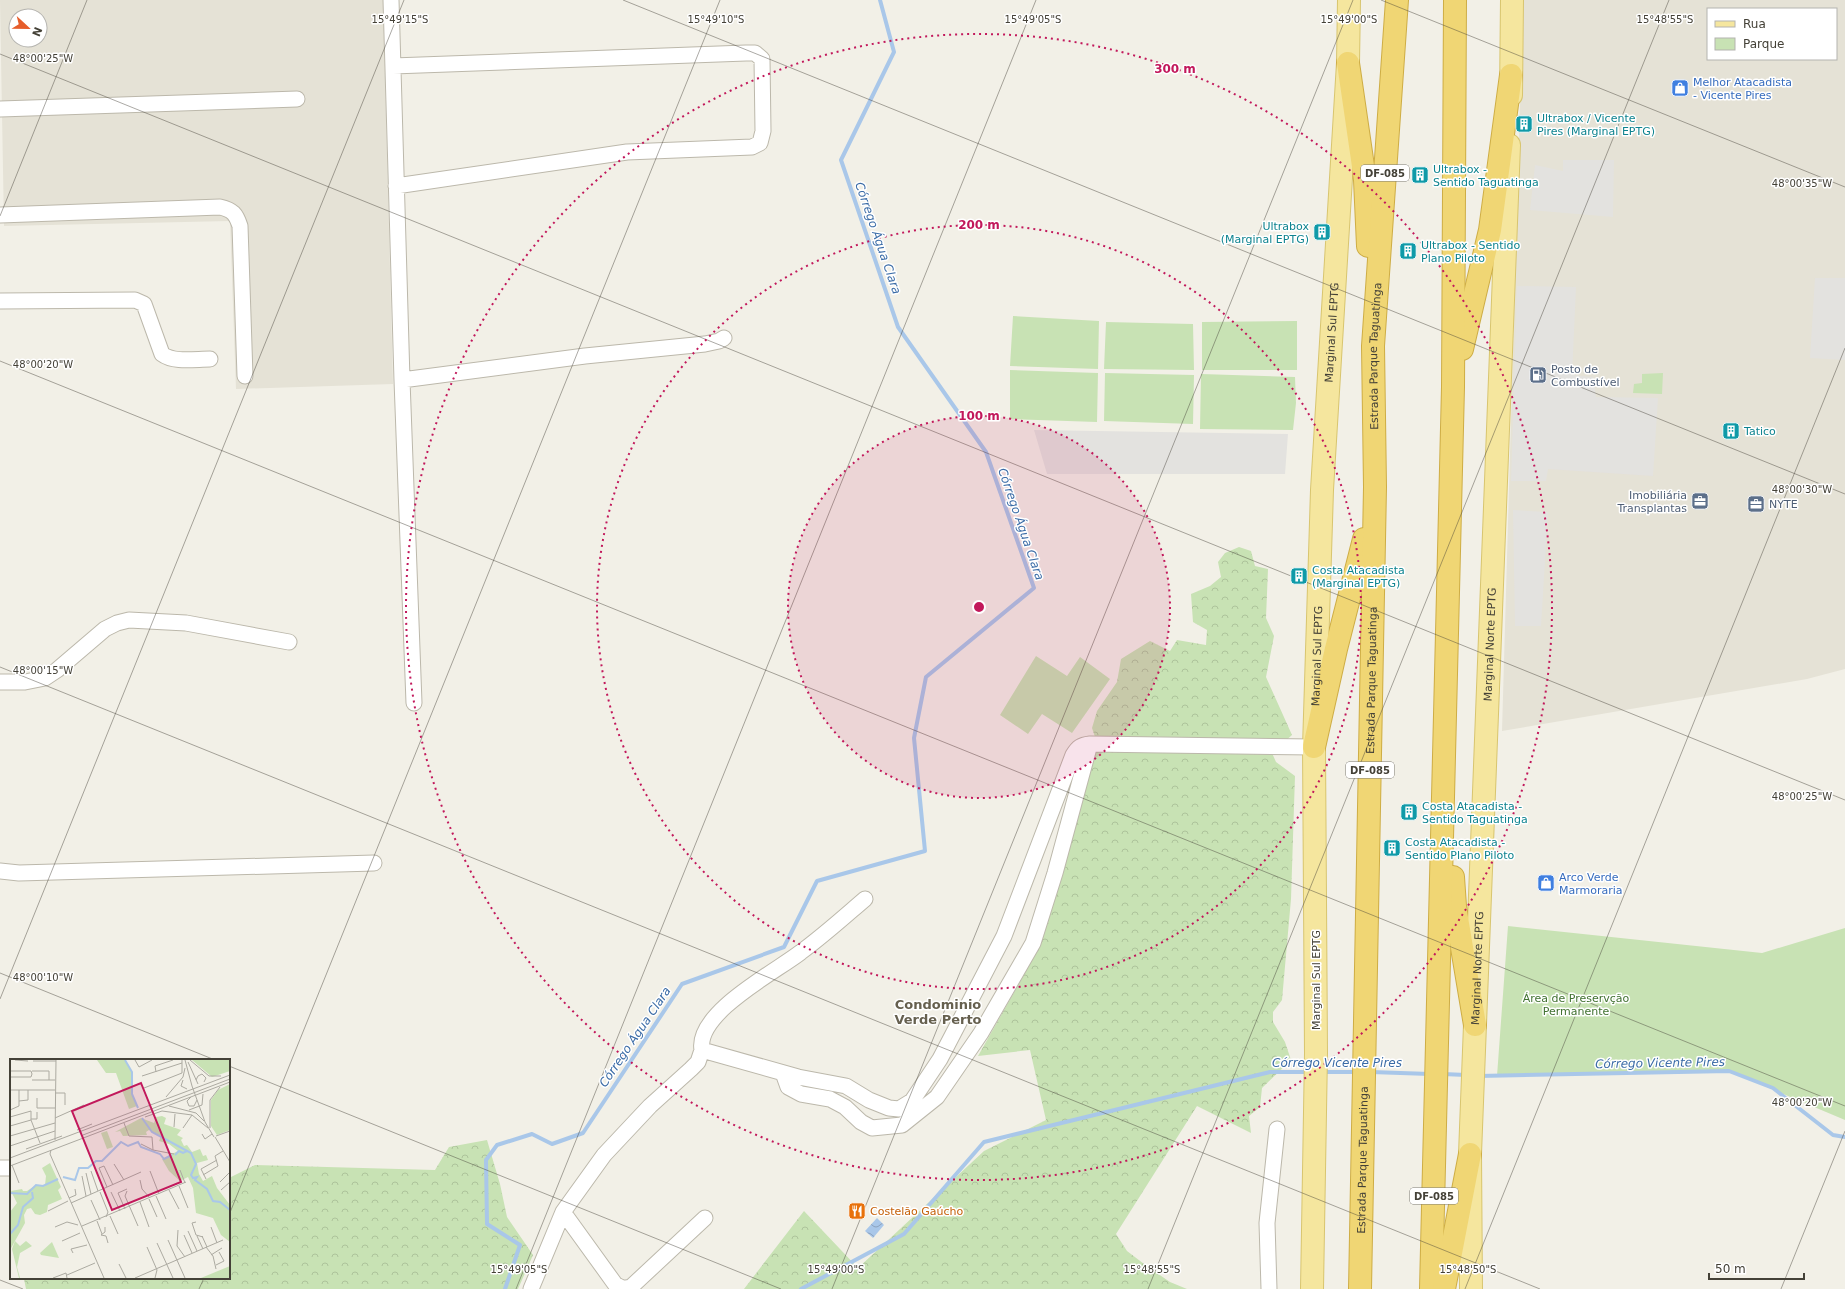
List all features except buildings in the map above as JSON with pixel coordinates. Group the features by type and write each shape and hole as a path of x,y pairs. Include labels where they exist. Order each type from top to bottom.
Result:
{"highway":[{"name":"Estrada Parque Taguatinga","path":"1360,1289 1375,487 1373,346 1397,0"},
{"name":"DF-085","path":"1431,1289 1437,1102 1443,780 1453,387 1455,0"},
{"path":"1348,63 1365,180 1373,346"},
{"path":"1453,387 1490,230 1511,75"},
{"path":"1314,747 1336,649 1361,555 1375,487"},
{"path":"1443,780 1456,906 1475,1024"},
{"path":"1444,1289 1470,1154"}],"main road":[{"name":"Marginal Sul EPTG","path":"1312,1289 1316,1053 1314,747 1322,490 1348,63 1349,0"},
{"name":"Marginal Norte EPTG","path":"1470,1289 1470,1154 1505,289 1512,0"}],"street":[{"path":"391,0 402,380 414,703"},
{"path":"393,66 746,53 756,54 762,59 763,131 760,143 752,147 627,152 396,186"},
{"path":"0,109 297,99"},
{"path":"0,215 220,207 233,211 240,226 245,376"},
{"path":"0,301 140,301 144,304 162,354 166,358 210,359"},
{"path":"402,380 585,356 705,344 719,341 724,338"},
{"path":"0,682 25,682 45,678 57,670 105,629 117,623 130,620 186,623 289,642"},
{"path":"702,1050 783,1073 824,1083 846,1086 869,1100 889,1108 899,1109 912,1101 940,1059 1004,936 1073,755 1079,747 1083,744 1090,744 1314,747"},
{"path":"783,1073 788,1087 801,1094 830,1099 845,1107 861,1122 872,1128 902,1125 937,1097 981,1033 1033,943 1055,873 1090,744"},
{"path":"0,871 19,873 374,863"},
{"path":"531,1289 563,1212 604,1155 650,1106 698,1062 702,1050 701,1042 704,1034 719,1012 732,1000 767,974 801,953 865,899"},
{"path":"1269,1289 1267,1223 1277,1129"},
{"path":"563,1212 615,1284 626,1289 631,1287 705,1218"}],"shaded area":[{"path":"0,0 383,0 393,384 236,389 230,221 4,226"},
{"path":"1523,0 1845,0 1845,669 1807,679 1502,731"},
{"path":"1563,160 1614,160 1613,217 1530,210 1535,165 1563,171"},
{"path":"1815,278 1845,278 1845,360 1810,358"},
{"path":"1517,286 1576,287 1572,375 1593,377 1596,397 1658,398 1653,476 1548,469 1546,481 1511,481"},
{"path":"1034,430 1288,434 1285,474 1047,474"},
{"path":"1513,510 1548,512 1541,626 1515,626"}],"green space":[{"path":"1013,316 1099,321 1098,369 1010,366"},
{"path":"1297,321 1297,370 1202,370 1202,322"},
{"path":"1106,322 1193,324 1194,370 1104,369"},
{"path":"1010,370 1098,373 1097,422 1010,419"},
{"path":"1105,373 1194,375 1193,424 1104,421"},
{"path":"1663,373 1662,394 1633,393 1634,384 1642,383 1642,374"},
{"path":"1201,374 1295,377 1296,403 1293,430 1200,429"},
{"path":"1239,547 1251,551 1255,566 1268,569 1266,618 1274,636 1266,677 1292,735 1272,753 1276,762 1295,776 1291,899 1282,1000 1273,1012 1273,1022 1285,1042 1291,1060 1262,1088 1260,1107 1249,1116 1251,1133 1197,1106 1116,1234 1127,1251 1170,1282 1187,1289 744,1289 804,1211 858,1268 984,1151 1046,1120 1030,1050 978,1056 1039,948 1063,874 1083,780 1095,758 1095,737 1092,728 1097,711 1117,682 1121,659 1150,641 1170,651 1177,640 1206,645 1207,630 1193,622 1191,594 1210,586 1221,577 1218,562 1225,553"},
{"path":"1036,656 1067,676 1080,657 1110,679 1072,733 1042,714 1028,734 1000,715"},
{"name":"Área de Preservção Permanente","path":"1508,926 1762,953 1845,928 1845,1120 1729,1071 1497,1076"},
{"path":"487,1140 500,1184 507,1217 533,1255 518,1289 26,1289 24,1279 230,1279 230,1178 255,1165 435,1170 449,1147"}],"water":[{"path":"877,1218 884,1225 873,1238 865,1231"}],"waterway":[{"name":"Córrego Água Clara","path":"505,1289 520,1245 487,1224 486,1160 497,1145 532,1134 552,1144 583,1133 682,984 784,947 817,881 925,851 914,738 926,677 1034,588 986,452 898,327 841,160 894,52 880,0"},
{"name":"Córrego Vicente Pires","path":"1479,1076 1729,1071 1773,1088 1833,1135 1845,1137"},
{"name":"Córrego Vicente Pires","path":"801,1289 904,1234 984,1142 1270,1072 1310,1072"},
{"name":"Córrego Vicente Pires","path":"1323,1072 1358,1072"},
{"name":"Córrego Vicente Pires","path":"1371,1072 1430,1074"},
{"name":"Córrego Vicente Pires","path":"1443,1074 1466,1075"}],"place":[{"name":"Melhor Atacadista - Vicente Pires","path":"1680,88"},
{"name":"Ultrabox / Vicente Pires (Marginal EPTG)","path":"1524,124"},
{"name":"Ultrabox - Sentido Taguatinga","path":"1420,175"},
{"name":"Ultrabox (Marginal EPTG)","path":"1322,232"},
{"name":"Ultrabox - Sentido Plano Piloto","path":"1408,251"},
{"name":"Posto de Combustível","path":"1538,375"},
{"name":"Tatico","path":"1731,431"},
{"name":"Imobiliária Transplantas","path":"1700,501"},
{"name":"NYTE","path":"1756,504"},
{"name":"Costa Atacadista (Marginal EPTG)","path":"1299,576"},
{"name":"Costa Atacadista - Sentido Taguatinga","path":"1409,812"},
{"name":"Costa Atacadista - Sentido Plano Piloto","path":"1392,848"},
{"name":"Arco Verde Marmoraria","path":"1546,883"},
{"name":"Costelão Gaúcho","path":"857,1211"}],"district":[{"name":"Condominio Verde Perto","path":"938,1012"}]}
